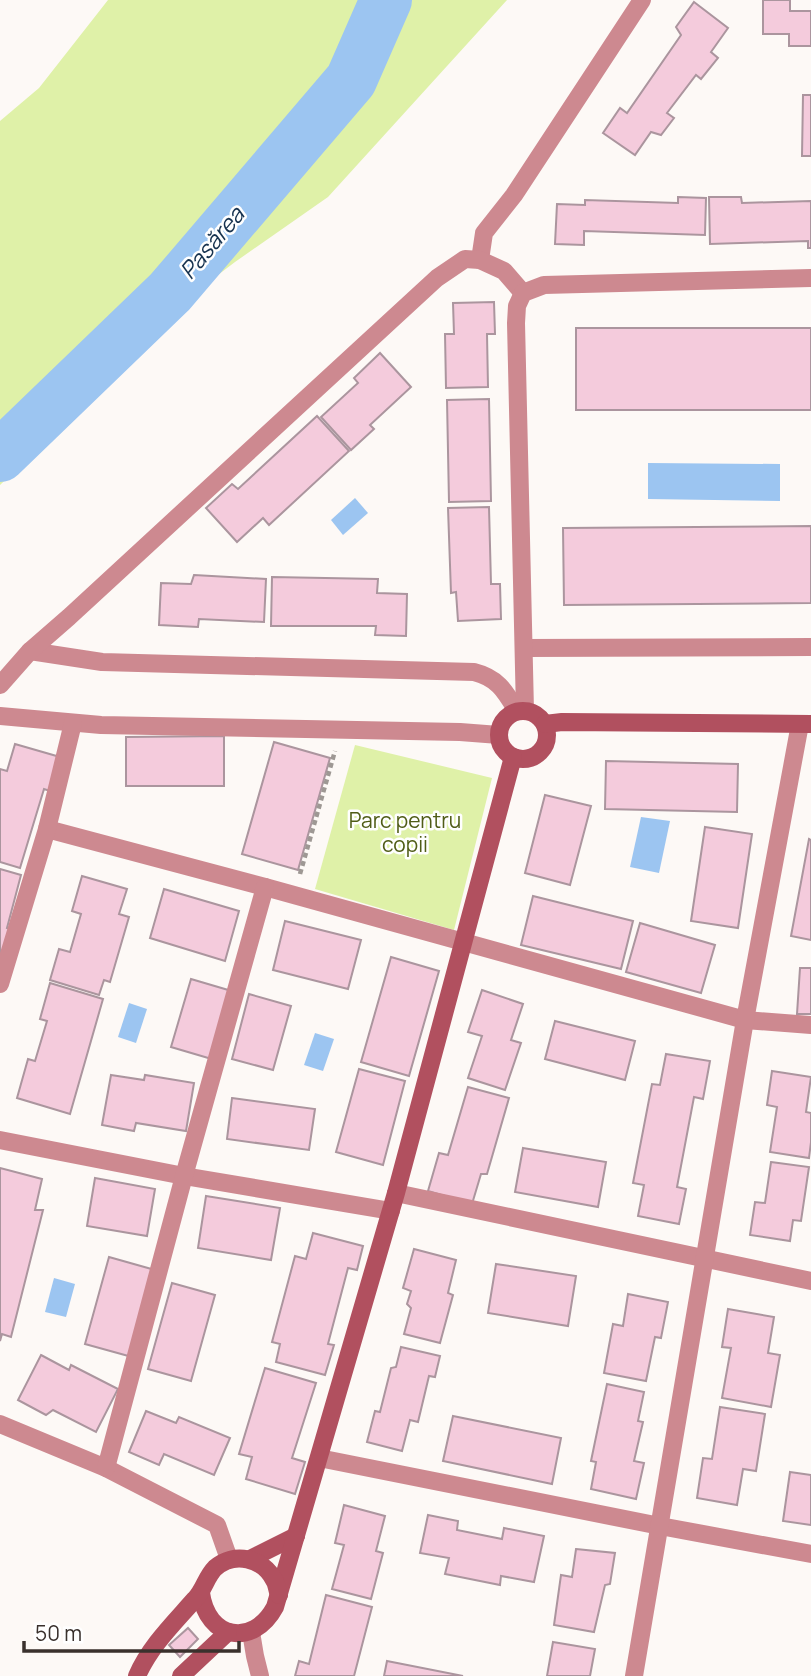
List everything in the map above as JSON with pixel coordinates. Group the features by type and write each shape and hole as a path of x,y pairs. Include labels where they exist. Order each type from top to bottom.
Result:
{"street":[{"path":"480,260 484,233 514,195 642,0"},
{"path":"0,685 30,651 437,278 465,259 480,260 504,271 523,293"},
{"path":"521,711 524,648 516,323 517,306 523,293 544,285 811,278"},
{"path":"524,648 811,647"},
{"path":"30,651 102,662 474,672 487,675 497,682 521,711 540,717 545,724 547,738 540,751 528,758 513,757 503,748 499,735 504,720 521,711"},
{"path":"0,716 101,725 499,735"},
{"path":"0,984 47,829 73,723"},
{"path":"545,724 805,724 745,1020 634,1676"},
{"path":"201,1593 210,1619 228,1632 251,1632 270,1618 275,1607 391,1211 513,757"},
{"path":"47,829 745,1020 811,1025"},
{"path":"106,1468 265,887"},
{"path":"0,1140 184,1176 391,1211"},
{"path":"396,1193 811,1282"},
{"path":"0,1424 106,1468 217,1525 229,1559"},
{"path":"319,1458 660,1527 811,1553"},
{"path":"250,1559 296,1536"},
{"path":"137,1676 144,1661 170,1627 201,1593 215,1568 229,1559 250,1559 264,1568 274,1580 279,1595"},
{"path":"181,1676 228,1632"},
{"path":"251,1632 260,1676"}],"path":[{"path":"294,895 341,730"}],"green space":[{"path":"108,0 507,0 328,197 160,319 82,406 0,485 0,121 39,88"},
{"name":"Parc pentru copii","path":"355,745 492,778 454,930 315,889"}],"water":[{"path":"648,463 780,464 780,501 648,499"},
{"path":"355,498 368,513 343,535 331,520"},
{"path":"641,817 670,821 659,873 630,867"},
{"path":"129,1003 147,1009 136,1043 118,1037"},
{"path":"315,1033 334,1039 323,1071 304,1065"},
{"path":"54,1278 75,1284 66,1317 45,1312"}],"building":[{"path":"763,0 790,0 790,11 811,11 811,46 789,46 789,34 763,34"},
{"path":"694,2 728,28 711,52 718,58 701,79 696,75 667,113 674,118 661,135 651,132 635,155 603,133 620,108 627,113 681,35 676,27"},
{"path":"803,95 811,95 811,156 802,156"},
{"path":"678,197 706,198 705,235 584,231 584,245 555,244 557,204 585,205 585,200 678,203"},
{"path":"709,197 741,197 742,203 811,201 811,248 808,248 808,241 710,244"},
{"path":"494,302 495,334 487,334 488,387 446,388 445,334 454,334 453,303"},
{"path":"576,328 811,328 811,410 576,410"},
{"path":"380,353 411,387 370,425 374,429 351,450 321,417 358,383 354,378"},
{"path":"489,399 491,501 449,502 447,400"},
{"path":"317,416 349,451 269,525 263,518 237,542 206,508 232,484 238,489"},
{"path":"489,507 491,584 500,584 501,619 458,621 456,592 451,593 448,508"},
{"path":"811,526 811,603 564,605 563,528"},
{"path":"194,575 266,579 264,622 199,619 198,627 159,625 161,583 191,584"},
{"path":"272,577 378,579 377,593 407,594 406,636 375,635 376,626 271,626"},
{"path":"224,736 224,786 126,786 126,737"},
{"path":"274,742 330,758 298,870 242,854"},
{"path":"15,744 60,757 50,791 44,789 20,868 0,862 0,769 7,771"},
{"path":"606,761 738,764 737,812 605,809"},
{"path":"545,795 591,806 570,885 525,873"},
{"path":"705,827 752,834 738,928 691,921"},
{"path":"809,839 811,840 811,940 791,936"},
{"path":"0,869 21,875 7,928 12,929 0,970"},
{"path":"82,876 127,889 119,914 129,917 110,982 104,980 99,995 50,980 59,949 70,952 81,914 72,911"},
{"path":"164,889 239,911 225,961 150,938"},
{"path":"533,896 633,921 621,969 521,945"},
{"path":"285,921 361,940 348,989 273,970"},
{"path":"640,923 715,945 701,993 626,972"},
{"path":"391,957 439,971 409,1076 361,1062"},
{"path":"800,968 811,968 811,1014 797,1014"},
{"path":"191,979 235,992 215,1060 171,1047"},
{"path":"50,983 103,999 70,1114 17,1098 28,1059 35,1061 47,1021 40,1019"},
{"path":"482,990 523,1004 511,1040 521,1043 505,1090 468,1078 482,1036 468,1032"},
{"path":"249,994 291,1006 273,1070 232,1059"},
{"path":"555,1021 635,1041 625,1080 545,1059"},
{"path":"666,1054 710,1061 703,1099 694,1097 677,1187 686,1189 679,1224 638,1216 644,1185 633,1183 652,1084 660,1085"},
{"path":"359,1069 405,1081 383,1165 336,1152"},
{"path":"772,1071 811,1077 806,1112 811,1113 809,1158 770,1152 777,1107 767,1105"},
{"path":"111,1075 144,1080 145,1075 194,1083 186,1131 136,1123 134,1131 102,1125"},
{"path":"468,1087 509,1098 487,1174 481,1174 472,1204 428,1191 439,1153 448,1155"},
{"path":"232,1098 315,1109 309,1150 227,1139"},
{"path":"523,1148 606,1162 598,1207 515,1192"},
{"path":"771,1162 809,1167 801,1221 793,1220 790,1241 750,1235 755,1202 765,1203"},
{"path":"0,1168 42,1179 35,1210 43,1210 11,1337 2,1334 0,1341"},
{"path":"95,1178 155,1189 147,1236 87,1226"},
{"path":"206,1196 280,1208 271,1260 198,1248"},
{"path":"313,1233 363,1246 357,1270 348,1268 328,1344 334,1345 325,1375 276,1362 280,1344 272,1342 295,1256 306,1259"},
{"path":"414,1249 456,1260 448,1293 453,1295 440,1343 404,1334 411,1308 407,1304 411,1291 403,1288"},
{"path":"109,1257 155,1270 132,1357 85,1344"},
{"path":"496,1264 576,1276 568,1326 488,1313"},
{"path":"172,1283 215,1295 191,1381 148,1369"},
{"path":"628,1294 668,1302 661,1338 655,1337 646,1381 604,1373 613,1324 623,1326"},
{"path":"728,1309 774,1317 768,1353 780,1355 771,1407 722,1398 731,1348 722,1347"},
{"path":"401,1347 440,1356 435,1377 429,1376 418,1422 410,1420 402,1451 367,1442 375,1411 380,1412 391,1368 396,1367"},
{"path":"41,1355 69,1370 71,1365 118,1389 96,1432 53,1410 46,1415 18,1400"},
{"path":"265,1368 316,1383 292,1458 305,1462 295,1494 246,1479 252,1457 239,1454"},
{"path":"607,1384 644,1392 638,1421 643,1422 634,1461 644,1463 636,1499 591,1489 596,1462 591,1461"},
{"path":"720,1407 765,1414 756,1471 743,1469 737,1505 697,1498 703,1458 712,1459"},
{"path":"146,1411 176,1423 179,1417 230,1438 214,1475 164,1454 159,1465 129,1452"},
{"path":"453,1416 561,1438 552,1484 443,1461"},
{"path":"790,1472 811,1475 811,1525 783,1521"},
{"path":"344,1505 385,1516 376,1551 383,1553 371,1599 332,1589 344,1545 335,1543"},
{"path":"428,1515 458,1521 457,1530 502,1539 504,1528 544,1536 534,1582 501,1576 500,1585 445,1574 449,1558 420,1553"},
{"path":"576,1549 615,1553 610,1584 605,1585 594,1632 554,1625 561,1575 572,1577"},
{"path":"326,1595 372,1607 354,1676 295,1676 299,1661 309,1664"},
{"path":"188,1628 198,1639 180,1657 169,1645"},
{"path":"553,1642 595,1649 590,1676 547,1676"},
{"path":"387,1661 463,1676 384,1676"}],"waterway":[{"name":"Pasărea","path":"0,456 170,292 351,80 386,0"}]}
